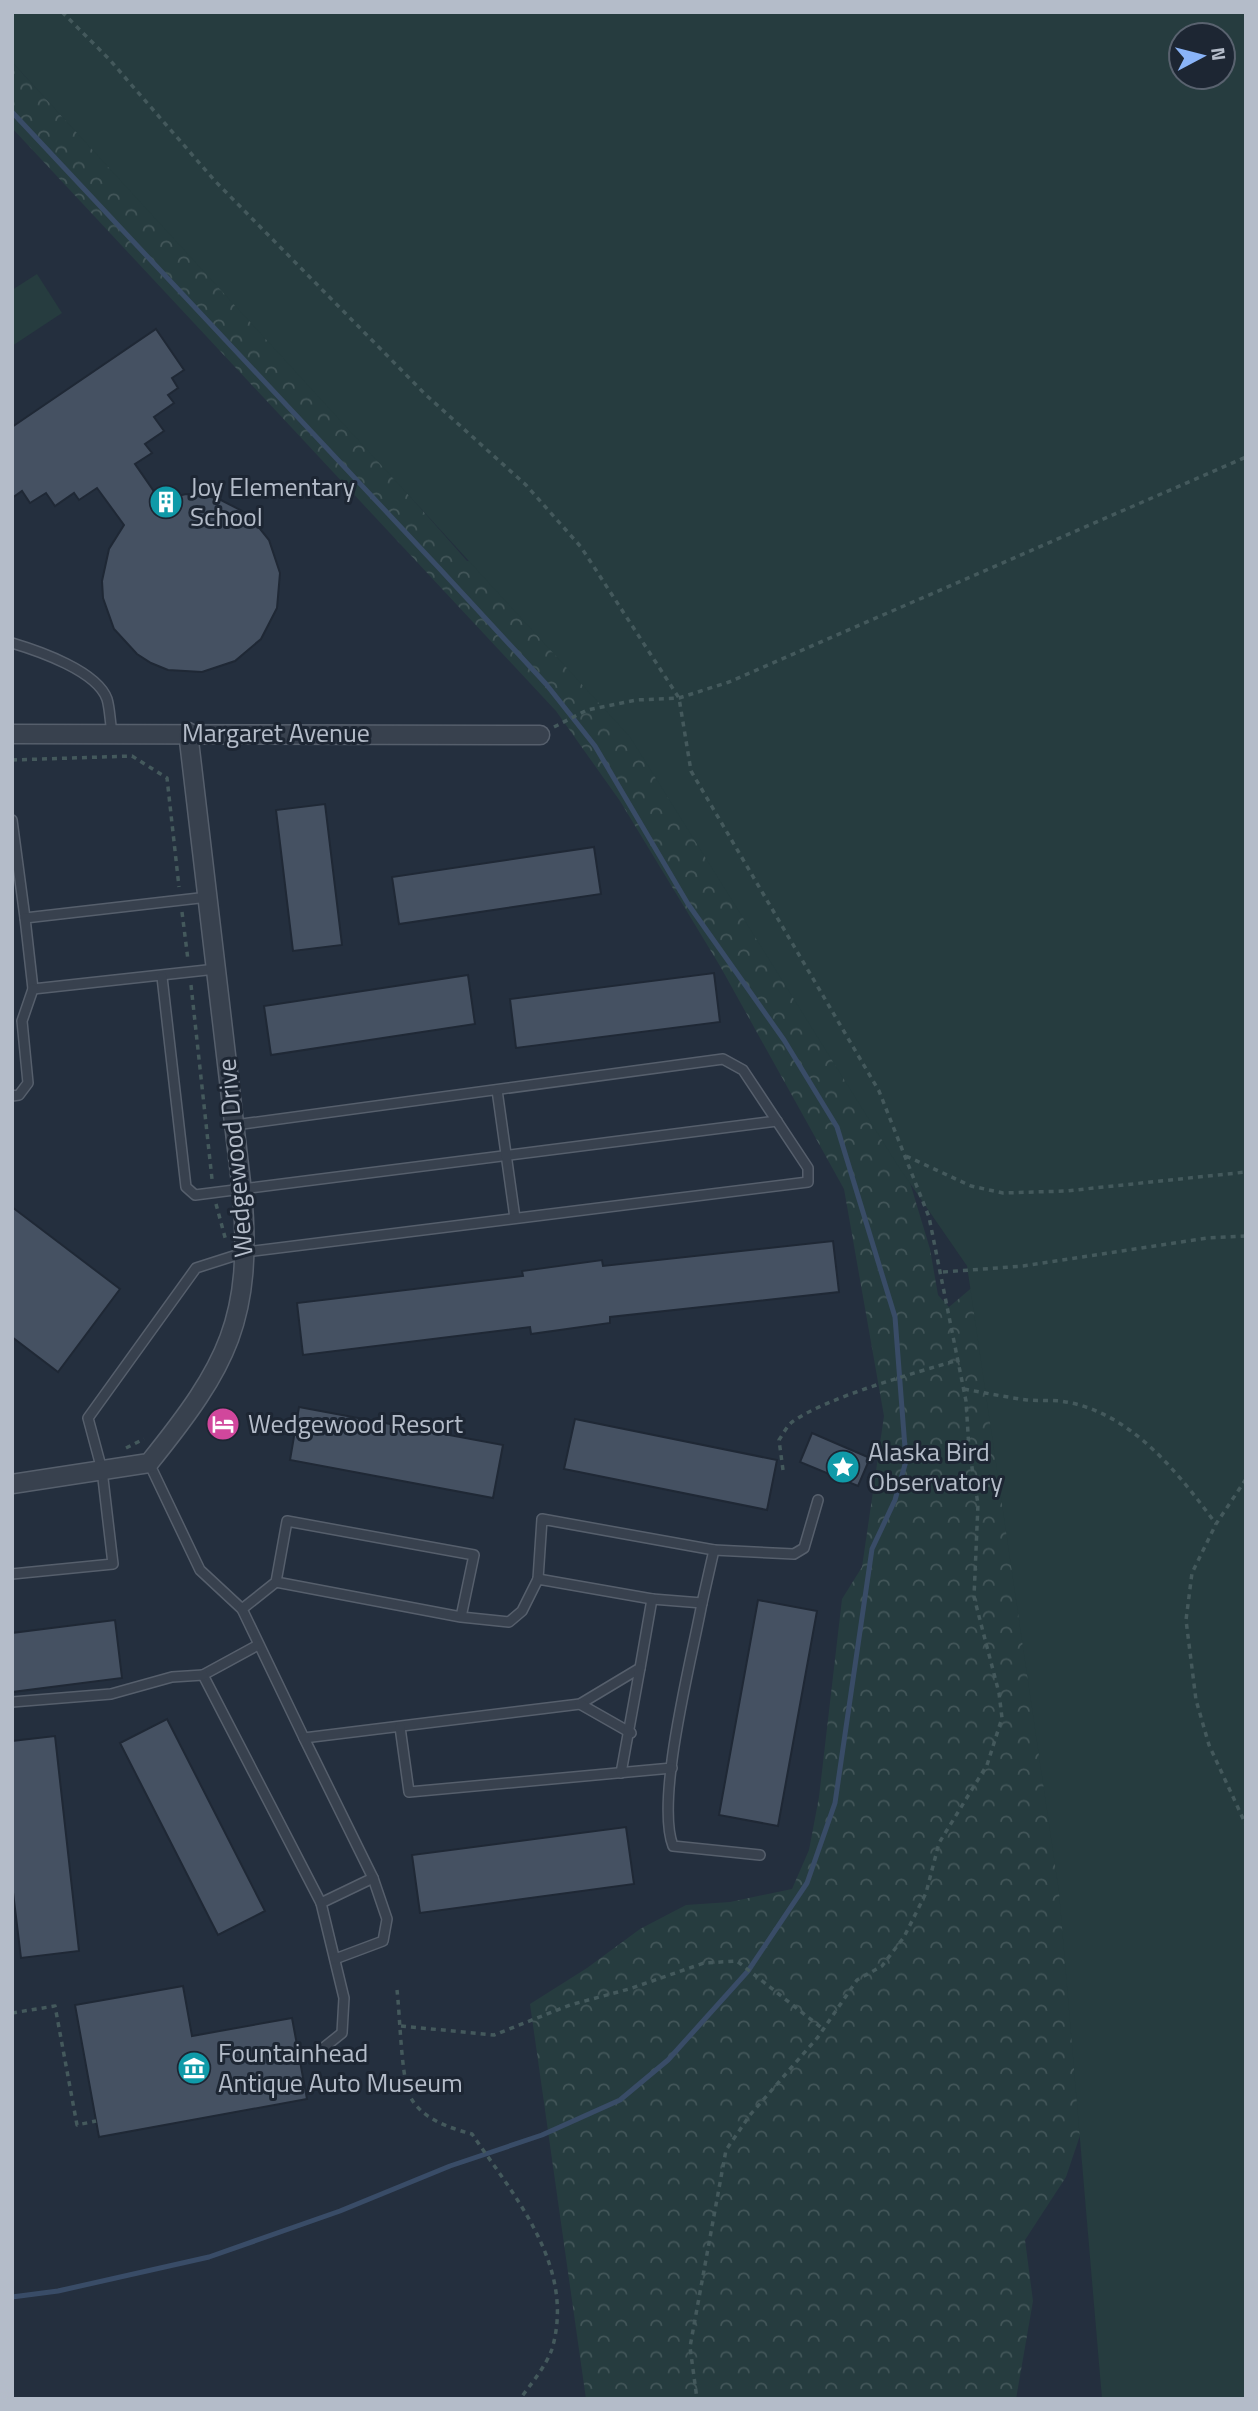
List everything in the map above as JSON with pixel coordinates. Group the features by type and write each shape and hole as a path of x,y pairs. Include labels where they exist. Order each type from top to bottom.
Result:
{"street":[{"name":"Margaret Avenue","path":"12,734 547,731"},
{"name":"Wedgewood Drive","path":"149,1463 204,1392 231,1339 242,1297 246,1252 235,1125 188,732"},
{"path":"12,1484 149,1463"}],"lane":[{"path":"12,643 39,651 90,677 106,697 112,732"},
{"path":"12,820 33,989 17,1022 28,1083 19,1095 12,1096"},
{"path":"25,918 208,897"},
{"path":"33,989 216,969"},
{"path":"162,976 186,1187 195,1195 777,1121"},
{"path":"12,1574 113,1564 102,1470 88,1418 195,1268 246,1252 808,1182 808,1168 743,1070 723,1059 235,1125"},
{"path":"497,1090 515,1218"},
{"path":"149,1463 200,1570 242,1609 373,1878 387,1919 383,1941 335,1959"},
{"path":"276,1582 461,1617 509,1622 522,1611 538,1579 542,1519 714,1550 794,1554 804,1548 818,1500"},
{"path":"242,1609 276,1582 287,1521 474,1555 461,1617"},
{"path":"714,1550 672,1768 667,1830 673,1846 760,1855"},
{"path":"538,1579 652,1598 702,1603"},
{"path":"621,1773 631,1733 652,1598"},
{"path":"12,1702 111,1694 172,1677 203,1675 258,1645"},
{"path":"304,1738 580,1704 640,1668"},
{"path":"203,1675 321,1903 344,1998 342,2033 322,2049"},
{"path":"580,1704 631,1733"},
{"path":"400,1727 409,1792 672,1768"},
{"path":"321,1903 373,1878"}],"path":[{"path":"62,12 109,59 215,181 294,258 426,395 526,485 581,547 679,698 691,771 879,1090 929,1217 943,1272 964,1389 969,1449 978,1504 974,1597 999,1693 1002,1718 987,1765 939,1843 926,1894 904,1937 882,1966 857,1980 823,2029 751,2115 726,2150 691,2347 697,2399"},
{"path":"547,731 587,709 636,700 679,698 729,682 1246,457"},
{"path":"905,1156 971,1186 1003,1193 1066,1191 1246,1172"},
{"path":"943,1272 1023,1266 1208,1238 1246,1236"},
{"path":"783,1470 779,1440 790,1423 810,1412 958,1360"},
{"path":"964,1389 1029,1400 1061,1401 1094,1410 1137,1435 1178,1472 1216,1524"},
{"path":"1246,1479 1216,1524 1192,1573 1186,1620 1196,1700 1209,1745 1246,1825"},
{"path":"401,2026 495,2035 570,2005 629,1990 704,1964 737,1961 823,2029"},
{"path":"397,1990 410,2094 422,2112 449,2128 472,2134 527,2211 550,2260 556,2314 551,2350 520,2399"},
{"path":"12,2013 55,2006 77,2125 96,2122"}],"green space":[{"path":"12,12 1246,12 1246,2399 1102,2399 1059,1892 967,1266 900,1169 630,737 12,62"},
{"path":"12,62 321,395 467,561 495,560 520,547 908,1176 930,1249 938,1295 949,1307 975,1285 1126,1999 1066,2177 1025,2240 1033,2301 1016,2399 586,2399 530,2004 587,1968 640,1929 686,1905 730,1902 792,1889 809,1850 819,1797 842,1599 862,1567 884,1416 844,1189 720,966 620,801 556,711 12,128"},
{"path":"37,274 62,313 12,346 12,290"}],"building":[{"name":"Joy Elementary School","path":"156,329 184,370 172,378 178,388 168,395 174,403 154,417 164,431 145,444 152,453 135,464 160,500 186,494 203,495 219,499 248,514 269,540 280,573 277,608 261,639 235,661 202,672 168,670 151,663 137,654 114,629 103,598 102,581 109,549 124,525 97,488 79,500 74,493 55,506 46,493 30,503 22,491 12,498 12,427"},
{"path":"325,804 342,945 293,951 276,810"},
{"path":"594,847 601,894 399,924 392,877"},
{"path":"714,973 720,1022 516,1048 510,999"},
{"path":"468,975 475,1024 271,1055 264,1006"},
{"path":"12,1207 120,1289 58,1372 12,1337"},
{"path":"833,1241 839,1292 610,1317 610,1323 531,1334 530,1327 303,1355 297,1303 523,1276 522,1271 602,1260 603,1266"},
{"path":"299,1407 503,1445 493,1498 290,1460"},
{"path":"575,1419 777,1460 767,1510 564,1469"},
{"path":"812,1433 870,1458 858,1486 800,1462"},
{"path":"758,1600 817,1611 778,1826 719,1815"},
{"path":"115,1620 122,1678 12,1692 12,1633"},
{"path":"167,1719 265,1911 218,1935 120,1743"},
{"path":"55,1736 79,1951 21,1958 12,1884 12,1741"},
{"path":"626,1827 634,1884 420,1913 412,1855"},
{"name":"Fountainhead Antique Auto Museum","path":"183,1986 192,2036 292,2018 307,2099 99,2137 75,2005"}],"waterway":[{"path":"12,112 546,684 595,746 688,904 784,1040 837,1127 895,1317 906,1461 895,1500 872,1549 835,1803 807,1883 748,1971 668,2060 620,2100 542,2135 450,2166 340,2211 209,2257 58,2291 12,2297"}],"place":[{"name":"Joy Elementary School","path":"166,502"},
{"name":"Wedgewood Resort","path":"223,1424"},
{"name":"Alaska Bird Observatory","path":"843,1467"},
{"name":"Fountainhead Antique Auto Museum","path":"194,2068"}]}
